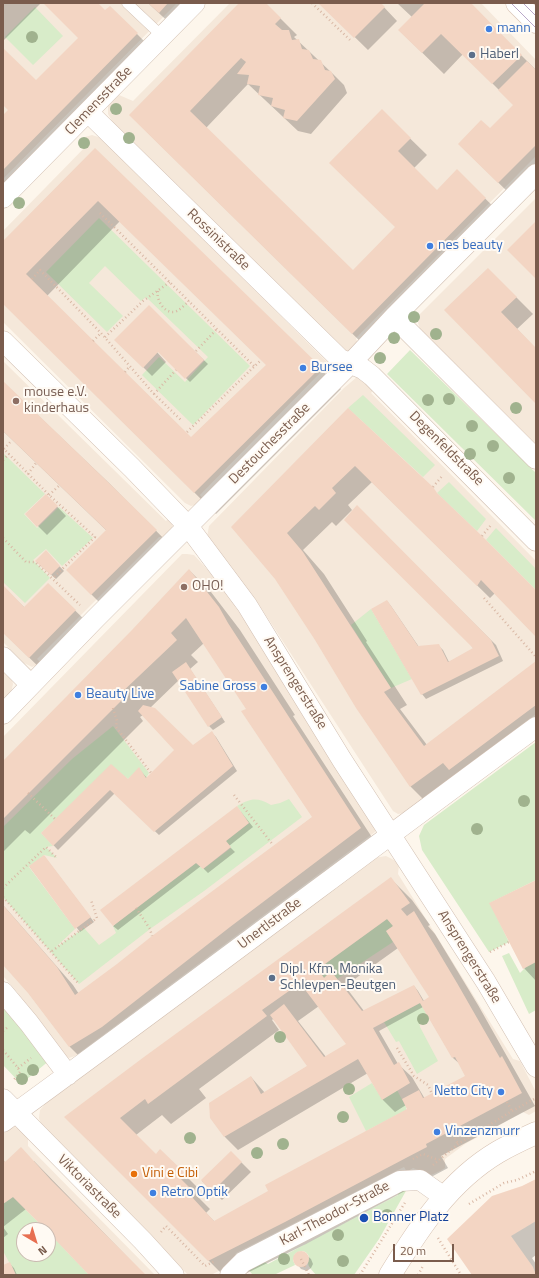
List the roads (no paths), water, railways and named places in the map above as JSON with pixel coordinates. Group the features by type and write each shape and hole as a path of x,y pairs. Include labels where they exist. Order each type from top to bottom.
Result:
{"main road":[{"path":"517,3 536,22"},
{"path":"390,1275 417,1231 444,1197 473,1170 497,1152 536,1132"}],"street":[{"name":"Clemensstraße","path":"3,198 195,3"},
{"name":"Rossinistraße","path":"88,112 340,359 350,364"},
{"name":"Destouchesstraße","path":"3,714 95,619 350,364 394,317 536,174"},
{"path":"394,317 536,459"},
{"name":"Ansprengerstraße","path":"3,340 188,526 247,605 342,760 486,982 536,1067"},
{"name":"Degenfeldstraße","path":"350,364 363,369 372,376 536,541"},
{"path":"3,657 31,685"},
{"name":"Unertlstraße","path":"7,1111 68,1075 536,727"},
{"path":"3,992 29,1023 68,1075"},
{"name":"Viktoriastraße","path":"7,1111 143,1241 174,1275"},
{"name":"Karl-Theodor-Straße","path":"230,1275 243,1262 400,1181 420,1180 444,1197"}],"lane":[{"path":"127,3 162,36"}],"tram line":[{"path":"511,3 536,28"},
{"path":"523,3 536,16"}],"place":[{"name":"mann","path":"489,29"},
{"name":"Haberl","path":"472,55"},
{"name":"nes beauty","path":"430,246"},
{"name":"Bursee","path":"303,368"},
{"name":"mouse e.V. kinderhaus","path":"16,401"},
{"name":"OHO!","path":"184,587"},
{"name":"Sabine Gross","path":"264,687"},
{"name":"Beauty Live","path":"78,695"},
{"name":"Dipl. Kfm. Monika Schleypen-Beutgen","path":"272,978"},
{"name":"Netto City","path":"501,1092"},
{"name":"Vinzenzmurr","path":"437,1132"},
{"name":"Vini e Cibi","path":"134,1174"},
{"name":"Retro Optik","path":"153,1193"},
{"name":"Bonner Platz","path":"364,1218"}]}
